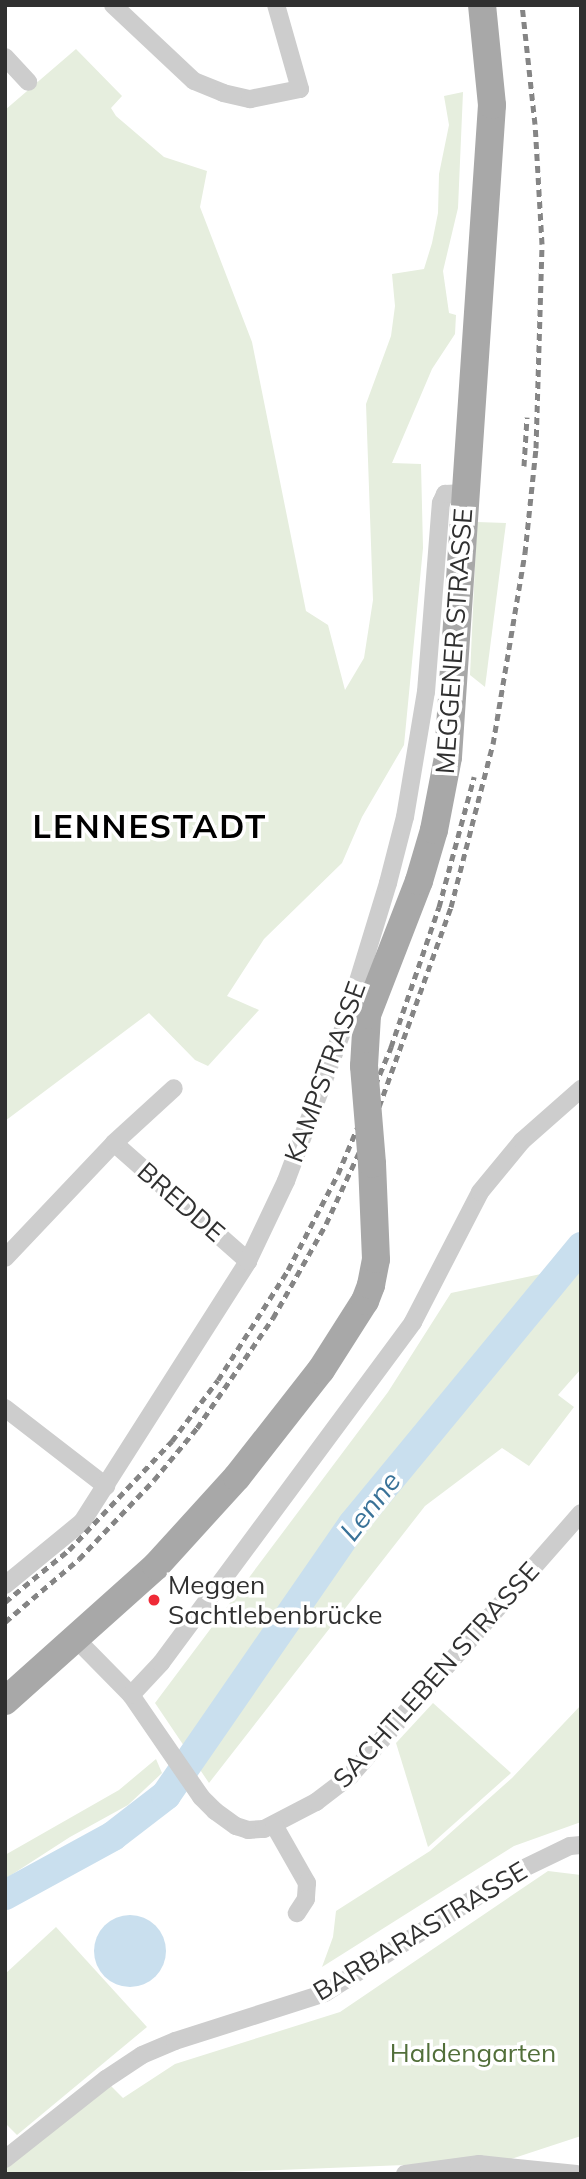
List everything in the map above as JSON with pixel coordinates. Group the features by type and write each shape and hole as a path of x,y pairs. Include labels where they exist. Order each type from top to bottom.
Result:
{"main road":[{"name":"MEGGENER STRASSE","path":"5,1701 156,1566 237,1477 321,1370 365,1301 376,1259 364,1066 367,1015 419,881 434,830 446,767 458,642 465,493 492,105 483,10"}],"street":[{"path":"117,7 194,81 223,93 250,99 300,89 276,5"},
{"path":"5,57 28,82"},
{"name":"KAMPSTRASSE","path":"9,1577 82,1522 248,1261 268,1222 320,1095 388,883 405,817 425,705 441,503 445,494 465,493"},
{"name":"BREDDE","path":"5,1258 114,1143 174,1088"},
{"path":"131,1695 161,1663 413,1322 480,1192 522,1141 581,1089"},
{"name":"BREDDE","path":"114,1143 248,1261"},
{"path":"5,1408 106,1486"},
{"name":"SACHTLEBEN STRASSE","path":"75,1638 143,1710 201,1797 236,1826 256,1830 274,1825 316,1802 350,1776 581,1513"},
{"path":"274,1825 307,1883 306,1899 297,1913"},
{"name":"BARBARASTRASSE","path":"5,2159 106,2079 142,2055 175,2041 325,1993 516,1872 570,1846 581,1845"},
{"path":"405,2174 479,2164 576,2174"}],"green space":[{"path":"76,49 122,96 111,108 116,116 164,157 207,171 200,207 252,342 306,611 328,625 345,690 364,658 373,600 366,404 391,336 395,306 392,274 424,269 432,243 438,213 439,174 449,125 444,96 463,92 458,208 443,271 449,313 456,315 455,334 432,369 392,463 421,464 423,548 404,745 362,817 342,863 264,939 227,996 259,1010 208,1066 195,1060 149,1013 5,1121 5,110"},
{"path":"477,522 506,523 485,687 470,675"},
{"path":"581,1239 581,1369 558,1395 574,1407 529,1466 502,1448 425,1506 209,1783 155,1703 388,1392 451,1293 555,1271"},
{"path":"433,1703 511,1773 428,1847 396,1743"},
{"path":"581,1705 581,1822 514,1846 322,1967 333,1937 336,1911 430,1851 512,1778"},
{"path":"156,1759 162,1773 128,1805 70,1837 5,1879 5,1855 119,1790"},
{"name":"Haldengarten","path":"548,1871 581,1875 581,2136 505,2161 175,2174 5,2174 5,2166 107,2082 123,2098 175,2064 340,2012"},
{"path":"56,1927 147,2027 17,2135 5,2123 5,1974"}],"water":[{"path":"130,1915 150,1921 160,1931 166,1951 160,1971 150,1981 130,1987 110,1981 100,1971 94,1951 100,1931 110,1921"}],"waterway":[{"name":"Lenne","path":"5,1895 113,1836 166,1795 353,1524 581,1247"}],"railway":[{"path":"5,1622 79,1559 154,1480 197,1428 273,1318 326,1224 375,1118 451,907 493,744 525,553 536,448 542,244 535,124 522,5"},
{"path":"524,466 527,417"},
{"path":"5,1602 69,1550 172,1441 218,1380 288,1270 338,1174 391,1047 439,907 474,777"}],"place":[{"name":"Meggen Sachtlebenbrücke","path":"154,1600"}],"district":[{"name":"LENNESTADT","path":"150,826"}]}
